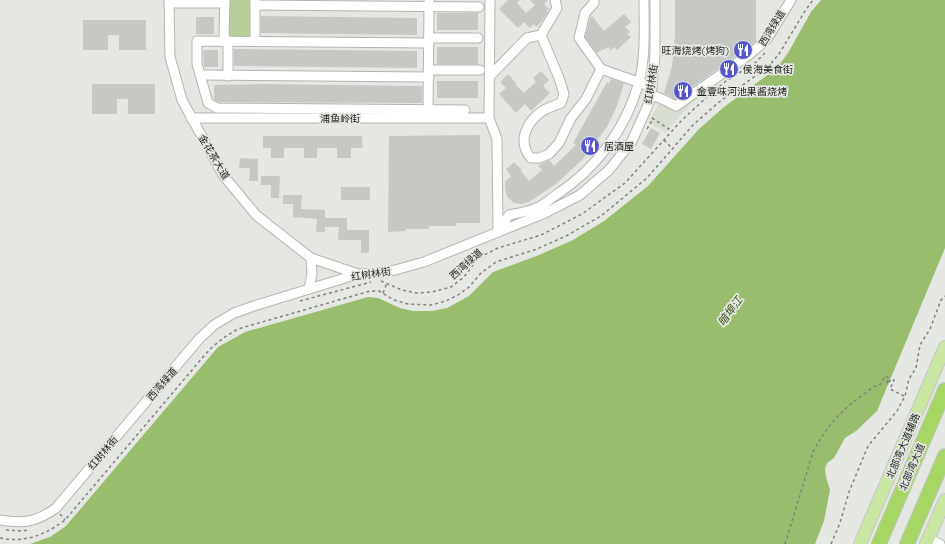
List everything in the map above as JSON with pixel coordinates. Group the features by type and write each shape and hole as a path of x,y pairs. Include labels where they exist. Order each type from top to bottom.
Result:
{"highway":[{"name":"北部湾大道","path":"879,544 945,390"},
{"path":"907,544 945,456"}],"main road":[{"name":"北部湾大道辅路","path":"860,544 945,347"},
{"path":"927,541 945,500"}],"street":[{"path":"490,0 489,118 497,139 498,232"},
{"path":"490,76 527,38 541,35 557,8 555,0"},
{"path":"594,0 594,3 585,13 579,38 601,69 639,82 660,98 676,106 750,54 767,39 792,0"},
{"path":"498,232 509,216 536,208 566,189 590,168 610,145 626,116 639,82 644,39 644,0"},
{"name":"红树林街","path":"0,520 20,522 34,520 47,515 56,508 199,339 214,324 234,313 254,306 358,274 395,270 424,262 545,213 580,195 609,170 632,141 645,114 652,91 655,55 655,0"},
{"path":"169,1 225,1 224,35 228,46 228,76"},
{"name":"金花茶大道","path":"169,1 170,57 182,100 223,175 256,215 311,258 358,274"},
{"path":"255,41 255,2 429,3 479,6"},
{"path":"428,110 429,3"},
{"path":"541,35 564,94 561,103 542,112 530,122 524,133 526,152 531,158 539,158 549,154 559,143 571,118 586,99 601,69"},
{"path":"464,110 217,108 208,103 197,64 197,41 429,40 478,38"},
{"path":"200,75 429,74 480,70"},
{"name":"浦鱼岭街","path":"191,118 489,118"},
{"path":"309,289 312,274 311,258"},
{"path":"927,541 940,544"}],"path":[{"path":"0,538 11,540 29,539 44,534 65,520 203,357 225,336 238,329 370,291 379,291 400,302 416,305 431,305 439,303 458,295 469,287 481,272 496,262 537,249 566,236 601,216 647,178 692,125 719,102 769,66 779,54 813,0"},
{"name":"西湾绿道","path":"294,303 377,280 402,290 416,293 432,292 451,287 464,277 476,261 484,254 498,248 541,235 582,214 626,183 682,120 726,81 755,63 768,48"},
{"path":"645,114 672,131"},
{"path":"664,140 672,148"},
{"path":"383,293 387,283"},
{"path":"831,544 840,523 849,492 868,446 897,411 905,396 909,379 916,368 920,346 930,329 945,296"},
{"path":"786,544 813,452 826,430 846,407 875,386 881,384 885,376 889,378 886,382 888,384 891,379 894,380 890,389 905,396"},
{"path":"60,514 65,520"},
{"path":"4,530 29,530"}],"shaded area":[{"path":"228,0 252,0 252,37 228,36"},
{"name":"侯海美食街","path":"765,37 769,41 760,53 704,93 683,112 666,133 648,122 664,95 675,99"}],"water":[{"name":"暗埠江","path":"821,0 945,0 945,248 877,411 856,431 845,438 834,458 827,463 825,469 830,490 824,521 815,544 30,544 50,537 66,526 218,347 245,332 368,297 378,298 400,308 413,311 432,311 447,308 469,296 493,272 539,255 573,240 604,221 648,186 699,129 724,107 777,68 788,53 811,12"}],"building":[{"path":"508,0 520,0 517,3 526,13 535,5 530,0 548,0 544,4 549,9 546,11 548,12 542,21 536,27 534,24 530,28 524,22 518,28 499,9"},
{"path":"675,0 756,0 756,41 675,99 664,93 672,66 675,36"},
{"path":"437,13 478,13 478,30 437,30"},
{"path":"624,14 631,22 625,27 630,32 627,34 631,37 617,50 615,47 611,50 608,47 597,53 585,37 590,18 592,16 604,31"},
{"path":"261,16 417,18 417,35 261,33"},
{"path":"196,17 214,17 214,34 196,34"},
{"path":"83,20 146,20 146,50 119,50 119,35 108,35 108,50 83,50"},
{"path":"437,47 478,47 478,64 437,64"},
{"path":"234,49 417,51 417,68 234,66"},
{"path":"203,50 218,50 218,67 204,67"},
{"path":"541,71 549,80 543,86 550,93 531,111 525,104 516,113 499,94 506,88 500,82 508,74 524,93 536,82 533,78"},
{"path":"611,79 624,83 617,106 607,127 582,160 556,184 529,202 522,204 514,203 508,198 506,193 505,182 511,176 506,169 514,162 522,170 521,171 529,181 542,170 538,166 541,164 549,160 554,166 576,145 573,143 607,82 609,84"},
{"path":"437,81 478,81 478,98 437,98"},
{"path":"92,84 155,84 155,114 128,114 128,99 117,99 117,114 92,114"},
{"path":"264,84 422,86 422,103 219,102 214,100 214,85"},
{"path":"651,128 660,133 651,149 642,144"},
{"path":"480,135 480,223 456,223 456,226 429,226 429,229 406,229 406,231 388,232 389,136"},
{"path":"263,136 362,136 363,148 351,148 351,158 337,158 337,148 317,148 317,158 304,158 304,148 284,148 284,158 271,158 271,148 263,148"},
{"path":"240,158 258,159 258,181 249,181 250,168 239,168"},
{"path":"261,176 280,176 279,198 271,198 271,185 261,185"},
{"path":"341,187 370,187 370,200 341,200"},
{"path":"283,195 302,195 301,209 325,210 325,218 347,218 347,230 369,230 369,253 361,253 361,240 338,240 339,227 325,227 325,232 316,232 317,219 293,217 293,204 283,204"}],"place":[{"name":"旺海烧烤(烤狗)","path":"743,50"},
{"name":"侯海美食街","path":"729,69"},
{"name":"金壹味河池果酱烧烤","path":"683,91"},
{"name":"居酒屋","path":"590,146"}]}
